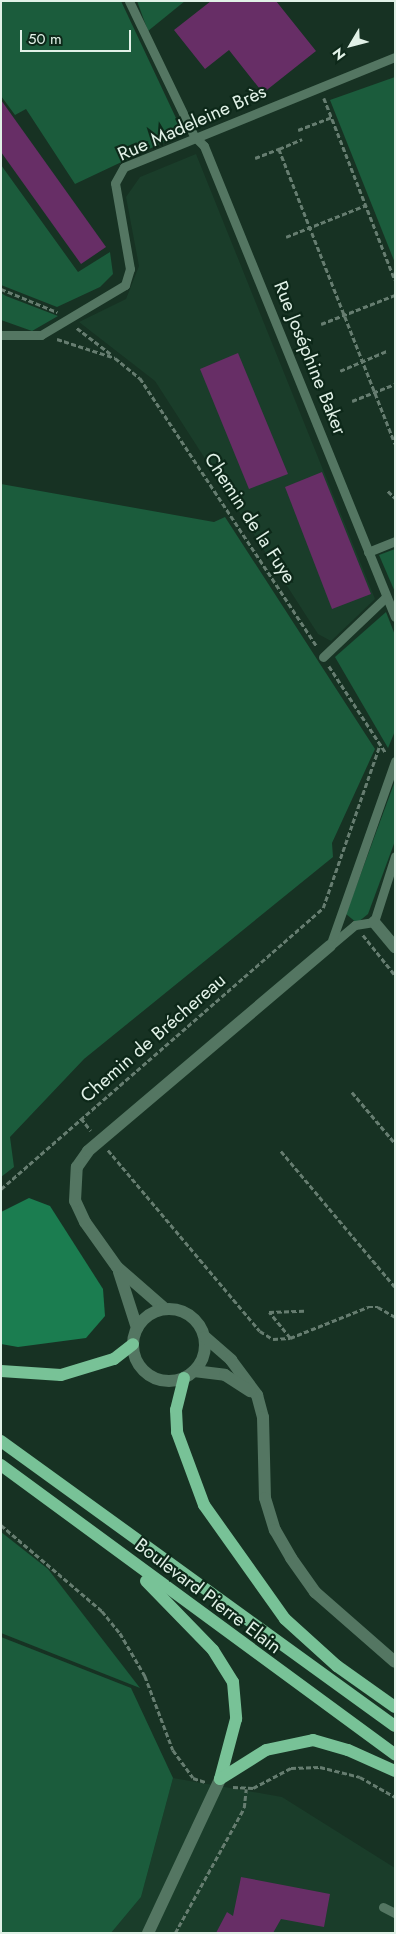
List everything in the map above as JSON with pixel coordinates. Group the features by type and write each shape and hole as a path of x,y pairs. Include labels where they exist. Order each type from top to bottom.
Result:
{"main road":[{"path":"1,1370 61,1375 114,1359 132,1344"},
{"path":"189,1375 176,1410 177,1432 204,1505 285,1620 337,1666 395,1707"},
{"name":"Boulevard Pierre Elain","path":"1,1441 395,1726"},
{"name":"Boulevard Pierre Elain","path":"1,1465 395,1754"},
{"path":"122,1555 213,1650 233,1682 236,1719 219,1783"},
{"path":"219,1783 266,1750 314,1740 348,1750 395,1771"}],"street":[{"path":"374,922 395,946"},
{"path":"137,1328 117,1268 75,1201 77,1167 88,1151 330,946"},
{"path":"117,1268 164,1308 190,1315 204,1336 231,1360 257,1395 263,1417 265,1498 275,1530 316,1592 395,1662"},
{"path":"164,1308 153,1312 137,1328 132,1344 145,1372 163,1381 189,1375 225,1375 257,1395"},
{"path":"189,1375 204,1356 204,1336"},
{"path":"148,1933 219,1783"}],"lane":[{"name":"Rue Joséphine Baker","path":"129,1 194,136 204,146 395,617"},
{"name":"Rue Madeleine Brès","path":"40,335 126,285 130,269 117,174 194,136 395,57"},
{"path":"1,335 40,335"},
{"path":"368,552 395,542"},
{"path":"324,657 386,597 395,603"},
{"path":"330,946 394,763"},
{"path":"330,946 355,925 374,922 395,856"},
{"path":"383,1907 395,1913"}],"path":[{"path":"324,98 395,280"},
{"path":"298,130 332,117"},
{"path":"255,158 302,139"},
{"path":"279,149 395,444"},
{"path":"286,236 366,205"},
{"path":"321,324 395,295"},
{"name":"Chemin de la Fuye","path":"40,335 82,344 115,358 140,378 394,763"},
{"path":"340,371 387,351"},
{"path":"352,400 395,384"},
{"path":"388,491 395,498"},
{"path":"340,916 324,908 380,744"},
{"name":"Chemin de Bréchereau","path":"1,1189 324,908"},
{"path":"355,925 395,975"},
{"path":"352,1092 395,1143"},
{"path":"81,1118 260,1331 273,1339 290,1338 368,1307 378,1306 395,1317"},
{"path":"281,1151 395,1287"},
{"path":"290,1338 268,1312 304,1311"},
{"path":"1,1525 102,1610 145,1676 173,1750 193,1778 246,1789 291,1768 320,1767 360,1777 395,1797"},
{"path":"174,1933 244,1808 246,1789"}],"shaded area":[{"path":"1,1 121,1 183,133 75,184 26,109 15,115 1,96"},
{"path":"137,1 185,1 148,31"},
{"path":"395,77 395,263 330,100"},
{"path":"196,154 375,599 331,641 318,634 155,381 79,322 126,299 139,266 126,197 140,177"},
{"path":"1,165 78,272 110,252 113,274 100,287 57,307 1,285"},
{"path":"1,293 58,316 32,331 1,320"},
{"path":"1,484 214,522 225,517 375,749 332,843 333,857 84,1059 10,1137 14,1167 1,1177"},
{"path":"395,549 395,592 379,555"},
{"path":"386,612 395,635 395,731 388,748 335,657"},
{"path":"395,781 395,841 368,914 357,923 346,914"},
{"path":"29,1198 50,1206 103,1289 105,1316 86,1338 18,1347 1,1344 1,1212"},
{"path":"1,1532 48,1569 140,1688 1,1633"},
{"path":"1,1637 131,1688 173,1778 141,1897 111,1933 1,1933"},
{"path":"173,1778 282,1797 395,1868 395,1933 111,1933 141,1897"}],"building":[{"path":"211,1 276,1 316,51 263,93 229,50 205,69 174,30"},
{"path":"1,100 106,247 81,264 1,152"},
{"path":"238,353 288,474 249,489 200,369"},
{"path":"322,472 371,594 332,609 285,487"},
{"path":"241,1877 330,1894 324,1927 281,1919 273,1933 216,1933 227,1912 233,1916"}]}
